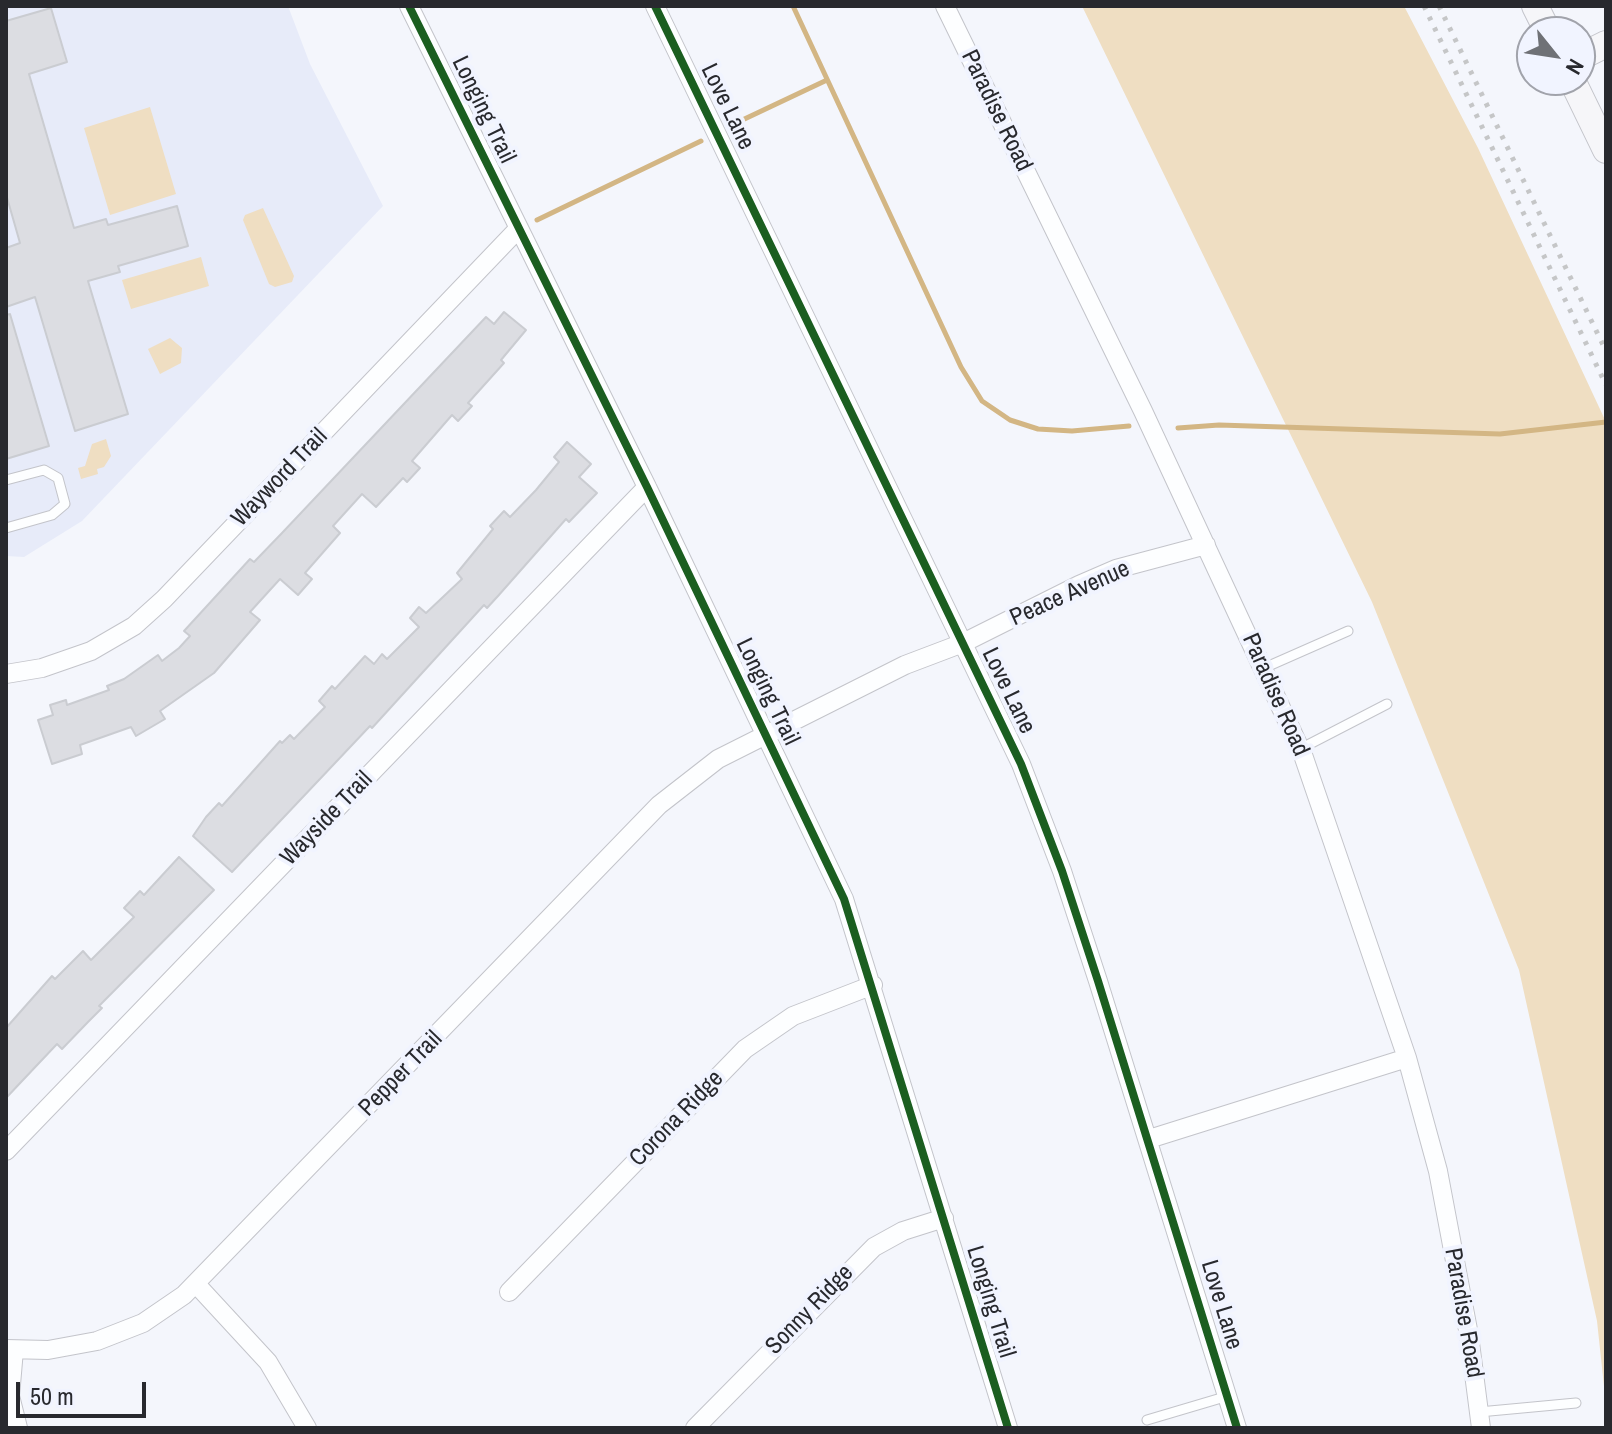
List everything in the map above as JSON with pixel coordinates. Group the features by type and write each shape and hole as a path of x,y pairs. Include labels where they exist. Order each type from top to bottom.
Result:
{"main road":[{"path":"1580,96 1606,150"}],"street":[{"name":"Longing Trail","path":"409,6 647,487 844,899 1008,1428"},
{"name":"Love Lane","path":"655,6 1021,764 1062,871 1149,1139 1237,1428"},
{"name":"Paradise Road","path":"945,6 1143,411 1300,749 1407,1058 1438,1171 1469,1335 1480,1420"},
{"name":"Wayword Trail","path":"6,674 42,668 91,651 134,626 519,228"},
{"name":"Wayside Trail","path":"6,1151 647,487"},
{"name":"Peace Avenue","path":"765,735 905,665 963,643 1116,569 1206,545"},
{"name":"Pepper Trail","path":"10,1349 73,1347 120,1333 164,1310 196,1284 659,805 718,759 765,735"},
{"name":"Corona Ridge","path":"509,1292 745,1049 793,1016 873,985"},
{"path":"1149,1139 1407,1058"},
{"name":"Sonny Ridge","path":"695,1428 874,1247 903,1231 944,1218"},
{"path":"196,1284 268,1362 307,1428"},
{"path":"10,1349 10,1396 18,1428"}],"lane":[{"path":"6,480 44,470 58,478 65,504 52,515 6,528"},
{"path":"1264,668 1348,631"},
{"path":"1300,749 1387,704"},
{"path":"1147,1420 1228,1396"},
{"path":"1480,1420 1576,1403"}],"shaded area":[{"path":"6,6 288,6 310,64 383,206 82,521 24,557 6,556"},
{"path":"1082,6 1404,6 1478,148 1606,422 1606,1405 1597,1321 1519,970 1372,602"},
{"path":"150,107 176,194 110,215 84,128"},
{"path":"263,208 294,276 292,282 275,287 269,284 243,220 245,215"},
{"path":"201,257 209,286 131,309 122,280"},
{"path":"170,338 182,348 181,363 160,374 148,349"},
{"path":"106,439 111,456 104,467 97,469 98,474 81,479 78,468 85,466 92,444"}],"building":[{"path":"51,8 67,62 29,74 74,228 106,219 108,225 177,206 188,246 118,266 120,272 88,281 128,414 75,431 35,297 6,307 6,248 20,243 6,194 6,21"},
{"path":"504,312 526,330 501,360 504,363 468,403 472,406 458,421 452,415 412,461 420,468 407,482 403,478 376,507 362,494 333,526 340,533 305,573 312,579 298,595 280,579 250,612 260,620 214,673 160,711 165,719 136,736 131,727 80,745 82,754 52,764 38,720 53,715 50,705 66,700 67,705 109,690 107,686 124,679 158,655 162,661 179,648 190,636 184,631 250,559 254,562 486,317 494,324"},
{"path":"10,314 49,446 6,459 6,315"},
{"path":"567,442 591,464 579,477 597,493 569,522 566,519 487,608 484,605 372,728 370,726 232,872 193,836 206,817 219,803 222,806 280,741 282,743 290,735 294,739 325,707 319,701 332,686 335,689 365,656 374,664 382,654 387,659 419,627 410,618 419,607 426,613 462,579 457,573 493,529 490,526 504,511 510,517 536,490 559,462 554,457"},
{"path":"179,857 214,890 99,1006 102,1008 62,1049 57,1044 6,1098 6,1028 52,976 55,979 83,951 91,960 134,917 124,908 140,891 144,895"}],"waterway":[{"path":"793,6 961,367 982,401 1010,420 1038,429 1072,431 1129,426"},
{"path":"736,123 827,80"},
{"path":"537,220 701,141"},
{"path":"1178,428 1219,425 1500,434 1606,422"}],"railway":[{"path":"1424,6 1606,385"},
{"path":"1439,6 1606,351"}],"cycle path":[{"path":"409,6 647,487 844,899 1008,1428"},
{"path":"655,6 1021,764 1062,871 1098,981 1237,1428"}]}
